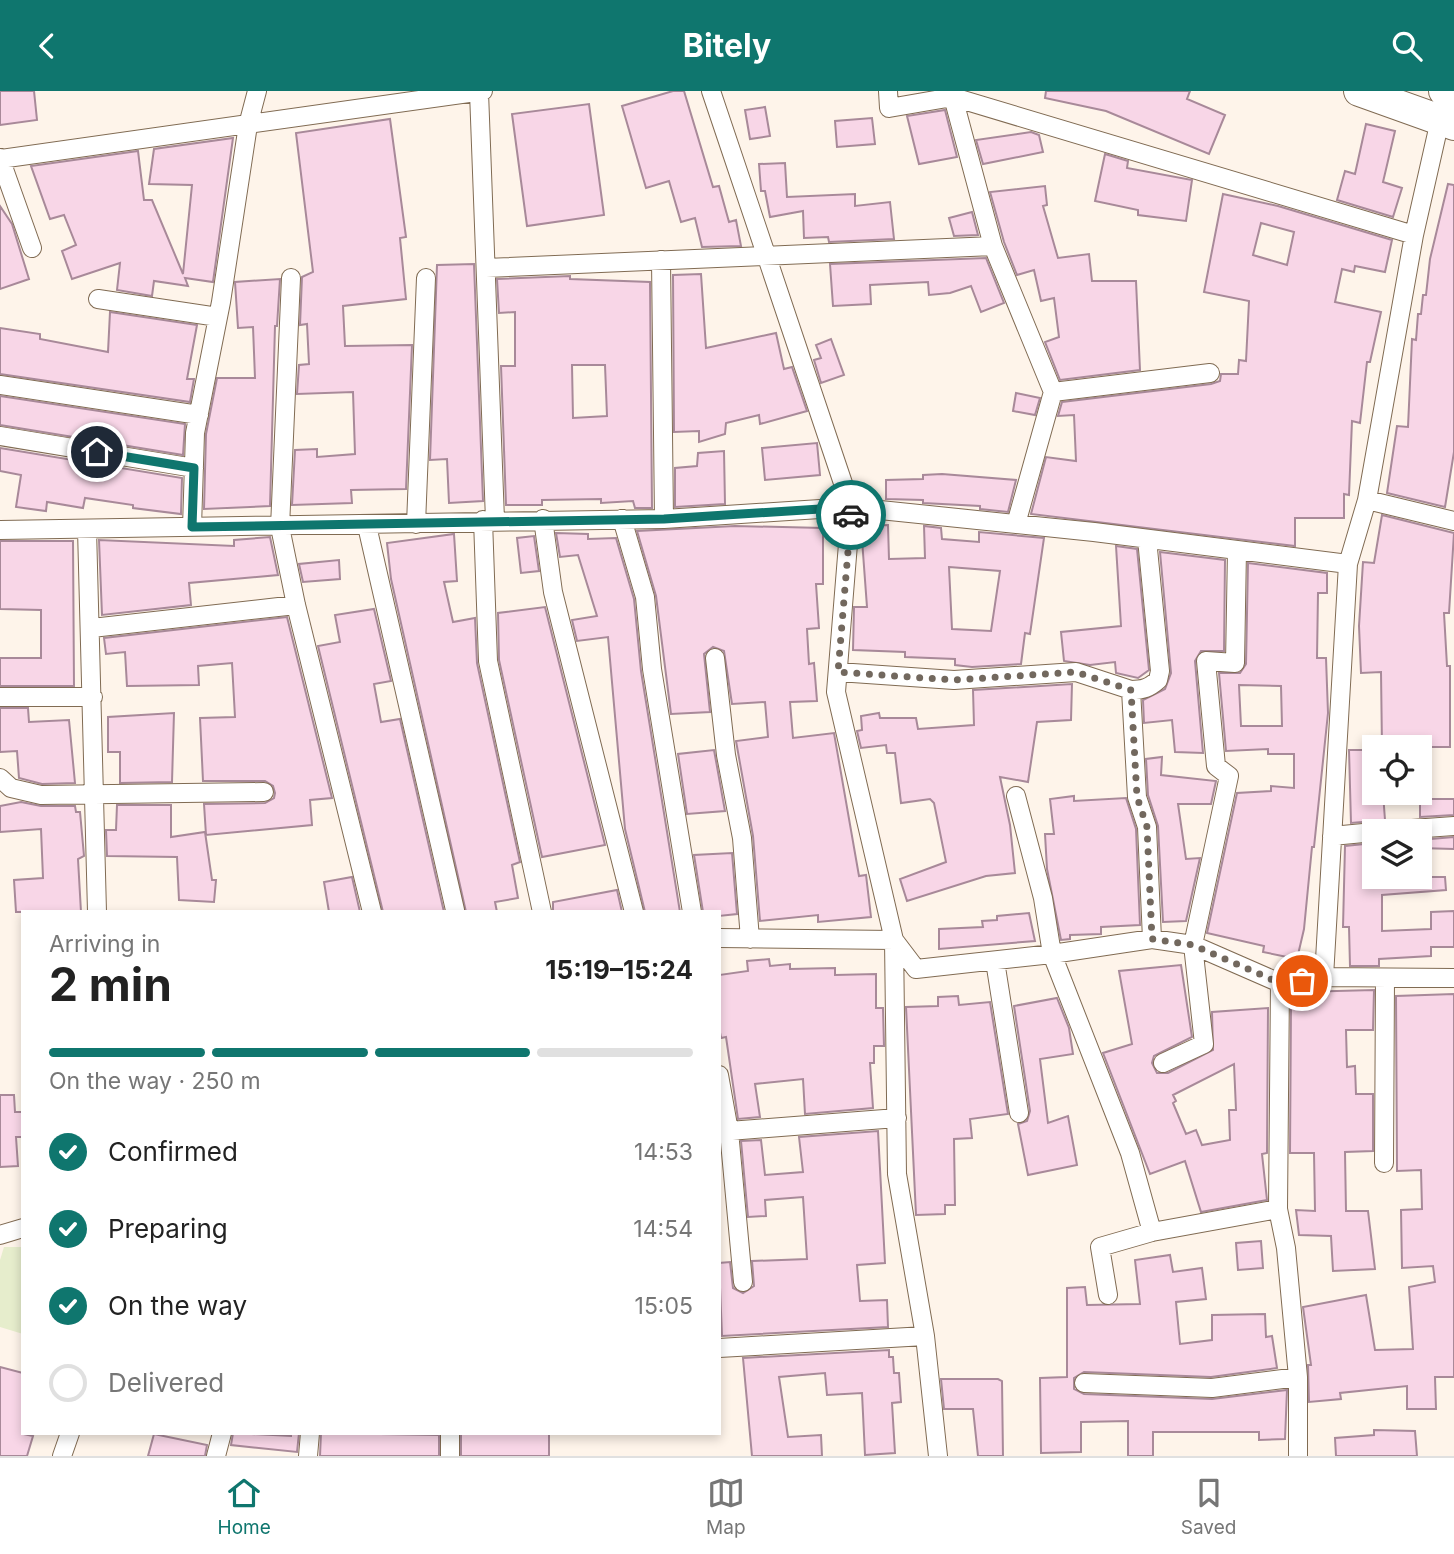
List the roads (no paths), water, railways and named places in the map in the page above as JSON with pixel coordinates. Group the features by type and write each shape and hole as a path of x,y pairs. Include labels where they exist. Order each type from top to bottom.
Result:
{"highway":[{"path":"1359,91 1448,107"}],"street":[{"path":"192,527 199,415 218,317 248,125 257,91"},
{"path":"32,248 0,159 481,91 486,268 488,661 524,839 542,910"},
{"path":"711,91 851,507 836,692 894,940 897,1174 925,1336 937,1456"},
{"path":"888,91 888,108 951,93 1414,235"},
{"path":"951,93 993,246 1053,392 1016,524"},
{"path":"1324,978 1348,564 1367,500 1414,235 1448,107"},
{"path":"486,268 993,246"},
{"path":"661,260 664,519"},
{"path":"291,278 280,527 296,605 372,910"},
{"path":"416,524 426,278"},
{"path":"98,299 218,317"},
{"path":"1053,392 1210,373"},
{"path":"0,385 199,415"},
{"path":"0,436 194,468"},
{"path":"1367,500 1454,521"},
{"path":"0,530 664,519 851,507 1348,564"},
{"path":"543,519 553,592 633,910"},
{"path":"622,519 645,597 652,669 692,910"},
{"path":"367,526 455,910"},
{"path":"87,529 92,628 97,910"},
{"path":"838,672 954,680 1076,672 1131,690 1144,690 1158,680 1160,671 1147,539"},
{"path":"1164,1063 1204,1044 1193,945 1229,776 1216,766 1206,661 1235,663 1237,550"},
{"path":"92,628 296,605"},
{"path":"715,658 726,755 742,838 750,939"},
{"path":"1131,690 1137,797 1147,827 1152,939"},
{"path":"0,697 93,697"},
{"path":"0,778 10,788 26,793 95,795 264,792"},
{"path":"1016,796 1043,898 1052,954 1130,1153 1152,1232"},
{"path":"1432,828 1454,826"},
{"path":"1332,836 1362,833"},
{"path":"721,938 894,940"},
{"path":"894,940 916,969 1052,954 1152,939 1193,945 1280,983 1324,978 1454,978"},
{"path":"995,961 1019,1113"},
{"path":"1384,1163 1385,979"},
{"path":"1280,983 1278,1209 1286,1248 1298,1377 1298,1456"},
{"path":"722,1112 729,1131 743,1282"},
{"path":"729,1131 897,1118"},
{"path":"1108,1295 1100,1247 1152,1232 1278,1209"},
{"path":"0,1235 21,1229"},
{"path":"721,1348 925,1336"},
{"path":"1084,1383 1212,1388 1298,1377"},
{"path":"62,1456 69,1435"},
{"path":"216,1456 221,1435"},
{"path":"308,1456 310,1435"},
{"path":"450,1435 450,1456"}]}
